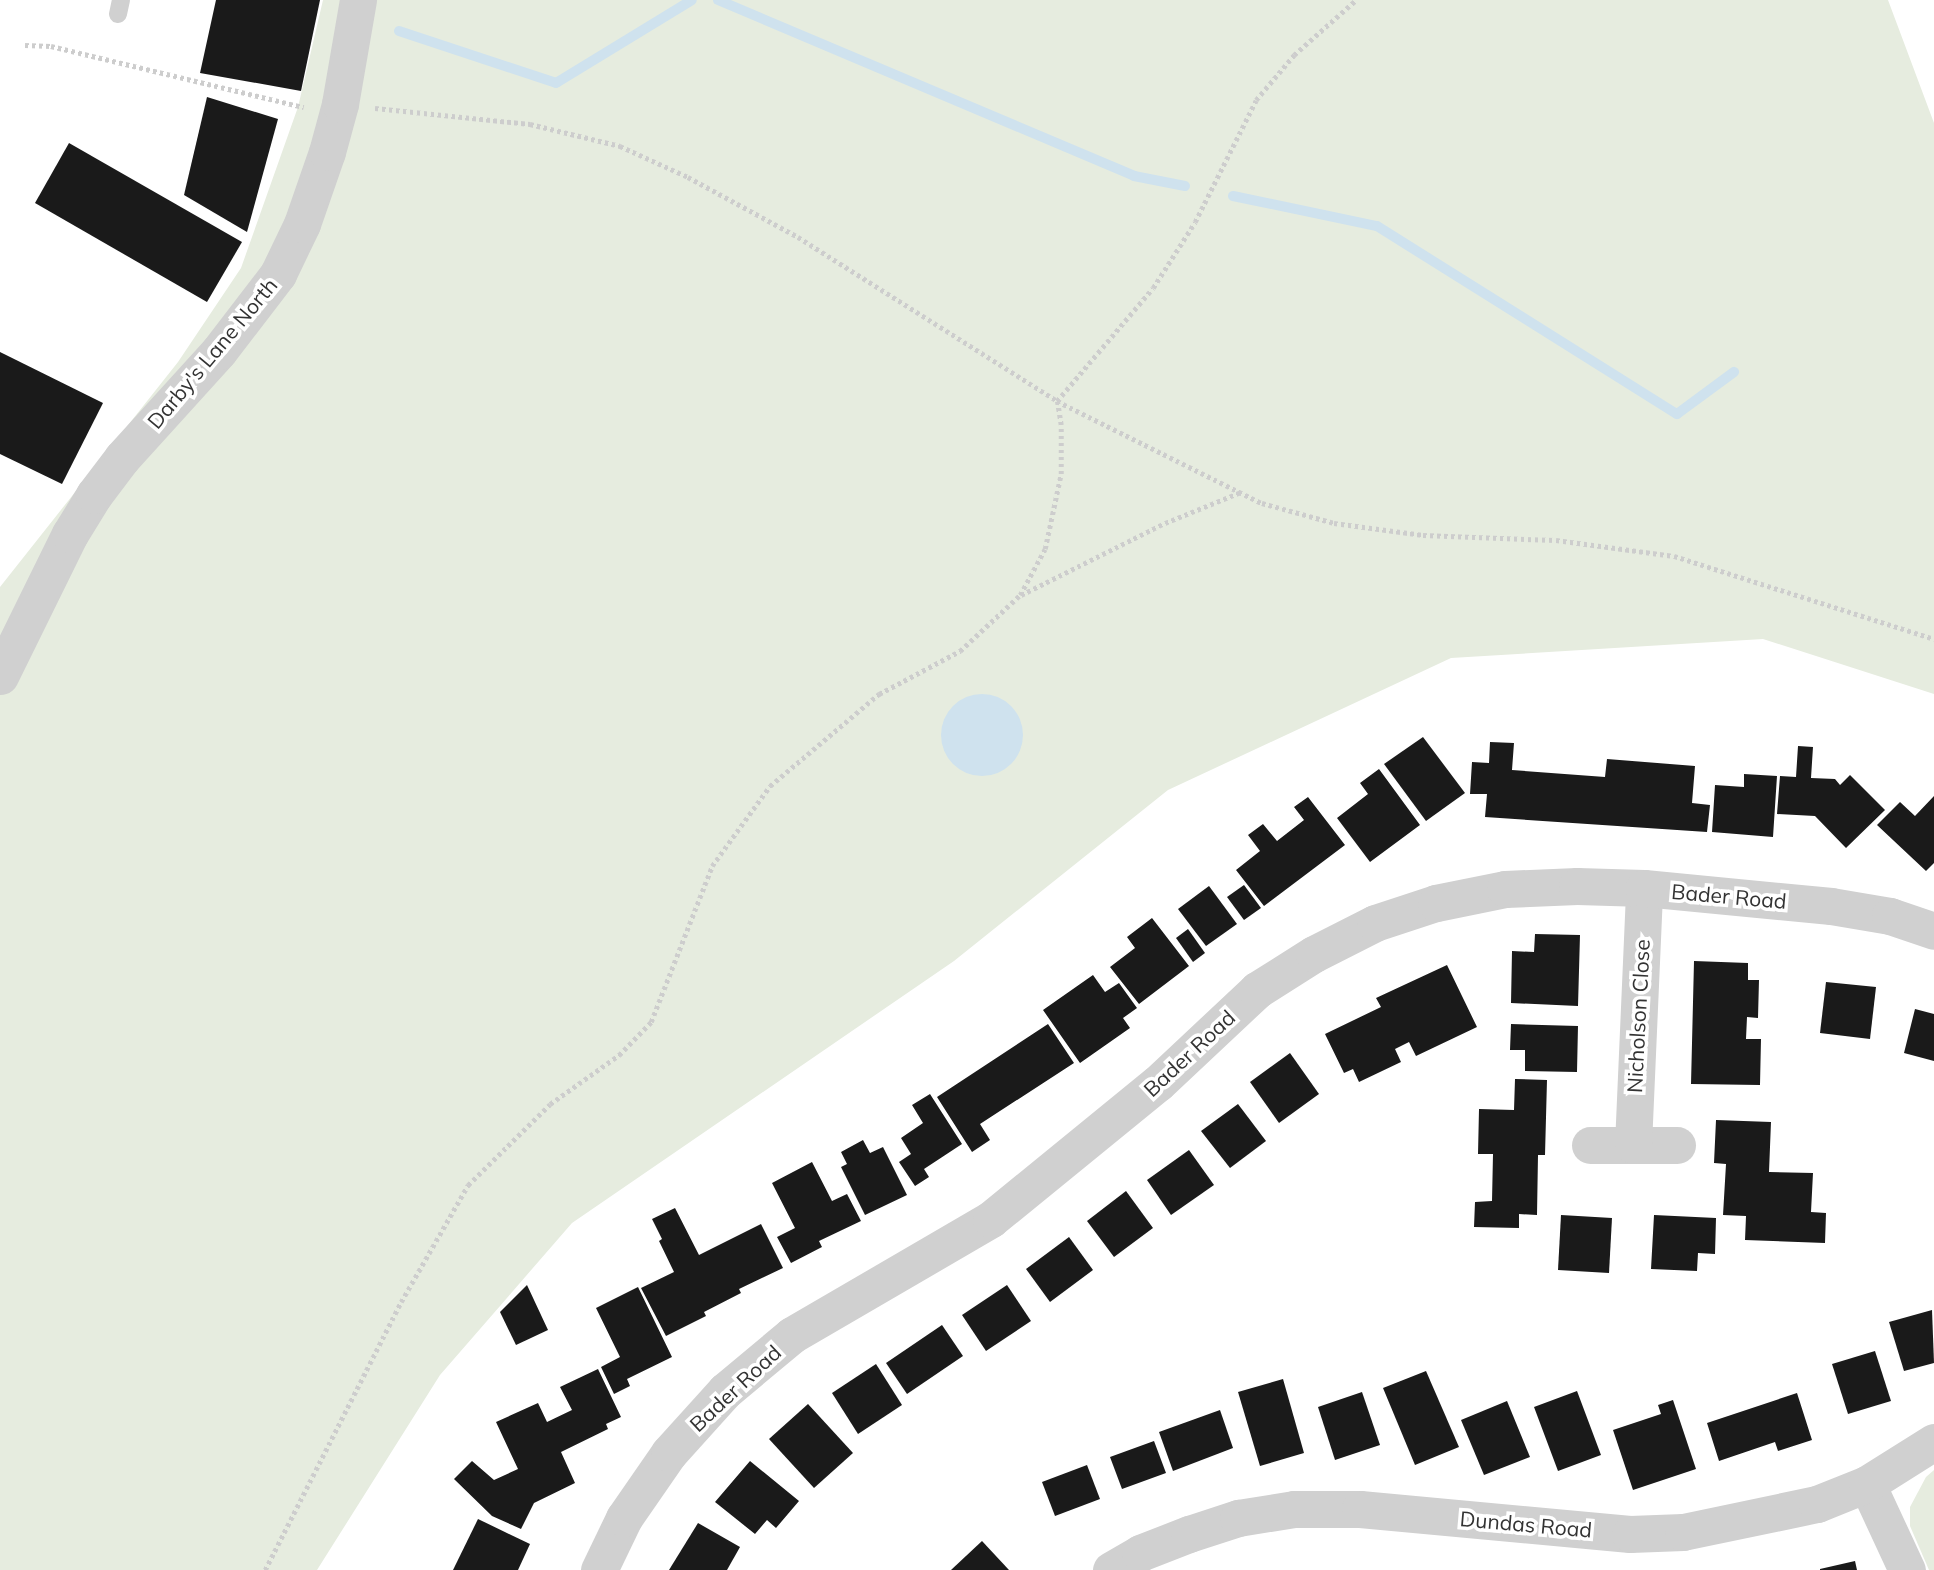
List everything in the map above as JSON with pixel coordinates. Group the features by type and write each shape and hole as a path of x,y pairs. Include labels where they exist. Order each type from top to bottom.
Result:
{"street":[{"name":"Darby's Lane North","path":"0,676 70,534 94,495 122,458 219,351 278,274 302,224 340,104 358,0"},
{"name":"Bader Road","path":"599,1570 624,1518 668,1453 725,1391 792,1335 991,1219 1158,1083 1257,990 1314,954 1375,923 1436,903 1505,889 1577,886 1644,888 1831,906 1890,916 1934,931"},
{"name":"Nicholson Close","path":"1633,1145 1644,888"},
{"path":"1590,1145 1677,1145"},
{"name":"Dundas Road","path":"1111,1570 1140,1553 1189,1534 1238,1518 1294,1509 1360,1509 1630,1534 1683,1532 1816,1504 1867,1484 1934,1442"},
{"path":"1867,1484 1907,1570"}],"path":[{"path":"1020,595 1045,549 1061,474 1061,425 1057,401 1153,288 1195,222 1256,100 1294,55 1356,0"},
{"path":"25,45 51,46 298,107 340,104 530,124 620,146 688,177 799,237 1057,401 1262,503 1334,523 1423,535 1556,540 1674,556 1934,639"},
{"path":"265,1570 401,1302 468,1185 550,1104 619,1055 651,1022 712,866 770,786 879,694 960,651 1020,595 1165,523 1242,492"}],"shaded area":[{"path":"323,0 1888,0 1934,123 1934,694 1763,639 1451,658 1168,790 954,961 572,1223 440,1375 317,1570 0,1570 0,587 178,362 241,268 298,107"},
{"path":"1934,1470 1934,1570 1929,1570 1910,1526 1910,1507 1926,1477"}],"water":[{"path":"982,694 998,697 1011,706 1020,719 1023,735 1020,751 1011,764 998,773 982,776 966,773 953,764 944,751 941,735 944,719 953,706 966,697"}],"building":[{"path":"216,0 320,0 301,91 200,73"},
{"path":"207,97 278,119 247,232 184,195"},
{"path":"69,143 242,242 207,302 35,203"},
{"path":"0,352 103,403 62,484 0,454"},
{"path":"1423,737 1465,793 1426,821 1384,764"},
{"path":"1490,742 1514,743 1512,770 1605,777 1607,759 1695,766 1692,803 1710,805 1707,832 1485,817 1487,794 1470,794 1472,762 1489,763"},
{"path":"1798,746 1813,747 1811,778 1835,779 1840,785 1850,775 1885,810 1846,848 1815,816 1777,814 1780,776 1796,777"},
{"path":"1379,769 1420,825 1370,862 1337,818 1368,794 1360,783"},
{"path":"1744,774 1777,776 1773,837 1712,832 1715,785 1744,787"},
{"path":"1934,796 1934,863 1926,871 1877,825 1900,802 1915,816"},
{"path":"1308,797 1345,845 1264,906 1236,870 1260,851 1248,835 1263,824 1277,841 1304,820 1294,807"},
{"path":"1244,885 1261,908 1244,920 1227,897"},
{"path":"1209,886 1237,924 1206,946 1178,909"},
{"path":"1152,918 1189,966 1139,1004 1110,967 1135,948 1127,937"},
{"path":"1188,929 1205,953 1193,962 1176,938"},
{"path":"1535,934 1580,935 1578,1006 1511,1003 1512,951 1534,952"},
{"path":"1694,961 1748,963 1748,980 1759,980 1758,1018 1747,1017 1746,1039 1761,1039 1760,1085 1691,1084"},
{"path":"1447,965 1477,1027 1416,1056 1409,1042 1395,1049 1401,1062 1359,1082 1353,1069 1344,1073 1325,1034 1381,1007 1376,998"},
{"path":"1093,975 1105,992 1119,983 1137,1008 1123,1018 1130,1028 1080,1063 1043,1010"},
{"path":"1826,982 1876,987 1870,1039 1820,1033"},
{"path":"1915,1009 1934,1014 1934,1061 1904,1053"},
{"path":"1048,1024 1074,1063 980,1124 990,1140 972,1152 937,1097"},
{"path":"1511,1024 1578,1026 1577,1072 1525,1071 1525,1050 1510,1050"},
{"path":"1290,1053 1319,1094 1279,1123 1250,1082"},
{"path":"1515,1079 1547,1080 1545,1155 1538,1155 1537,1215 1519,1214 1519,1228 1474,1227 1475,1202 1492,1201 1493,1154 1478,1154 1479,1109 1514,1110"},
{"path":"930,1094 962,1144 924,1169 929,1177 915,1186 899,1162 911,1154 901,1138 923,1123 912,1105"},
{"path":"1238,1104 1266,1141 1230,1168 1201,1131"},
{"path":"1716,1120 1771,1122 1769,1172 1813,1173 1811,1212 1826,1213 1825,1243 1745,1240 1746,1216 1723,1215 1726,1164 1714,1163"},
{"path":"863,1140 870,1153 883,1147 907,1195 865,1215 841,1167 847,1164 841,1152"},
{"path":"1189,1150 1214,1185 1171,1215 1147,1180"},
{"path":"812,1162 832,1201 847,1194 861,1221 819,1241 822,1247 791,1263 777,1237 795,1228 772,1183"},
{"path":"1126,1191 1153,1228 1114,1257 1087,1221"},
{"path":"675,1208 699,1255 761,1224 783,1268 739,1289 741,1293 704,1312 706,1316 666,1336 641,1288 674,1272 652,1219"},
{"path":"1561,1215 1612,1218 1609,1273 1558,1270"},
{"path":"1654,1215 1716,1218 1715,1254 1698,1253 1697,1271 1651,1269"},
{"path":"1069,1237 1093,1270 1050,1302 1026,1269"},
{"path":"527,1285 548,1330 516,1345 500,1312"},
{"path":"1007,1285 1031,1321 986,1351 962,1315"},
{"path":"638,1287 672,1357 627,1379 630,1386 614,1394 601,1367 620,1357 596,1308"},
{"path":"1932,1310 1934,1363 1904,1371 1889,1322"},
{"path":"942,1325 963,1356 907,1394 886,1363"},
{"path":"1875,1351 1891,1401 1848,1414 1832,1364"},
{"path":"876,1364 902,1405 858,1434 832,1393"},
{"path":"598,1369 621,1417 606,1424 608,1429 561,1452 575,1483 534,1503 521,1529 492,1516 454,1479 472,1461 494,1480 518,1469 496,1422 538,1403 547,1422 572,1410 560,1387"},
{"path":"1426,1371 1459,1447 1415,1465 1383,1388"},
{"path":"1283,1379 1304,1453 1260,1466 1238,1392"},
{"path":"1577,1391 1601,1455 1558,1471 1534,1407"},
{"path":"1362,1392 1380,1445 1335,1460 1318,1407"},
{"path":"1797,1393 1812,1440 1778,1451 1775,1442 1719,1461 1707,1423"},
{"path":"1673,1400 1696,1469 1633,1490 1613,1430 1661,1414 1658,1405"},
{"path":"1507,1401 1530,1457 1484,1475 1461,1420"},
{"path":"808,1404 853,1453 814,1488 769,1439"},
{"path":"1220,1410 1233,1448 1173,1471 1159,1432"},
{"path":"1154,1441 1166,1473 1122,1489 1110,1457"},
{"path":"750,1461 799,1501 776,1528 767,1520 755,1534 715,1502"},
{"path":"1087,1465 1100,1499 1055,1516 1042,1482"},
{"path":"478,1519 530,1544 518,1570 453,1570"},
{"path":"698,1523 740,1547 727,1570 669,1570"},
{"path":"982,1541 1009,1570 951,1570"},
{"path":"1855,1561 1857,1570 1820,1570 1820,1569"}],"waterway":[{"path":"399,31 556,83 692,0"},
{"path":"718,0 1134,176 1185,186"},
{"path":"1233,196 1377,226 1677,414 1734,372"}]}
